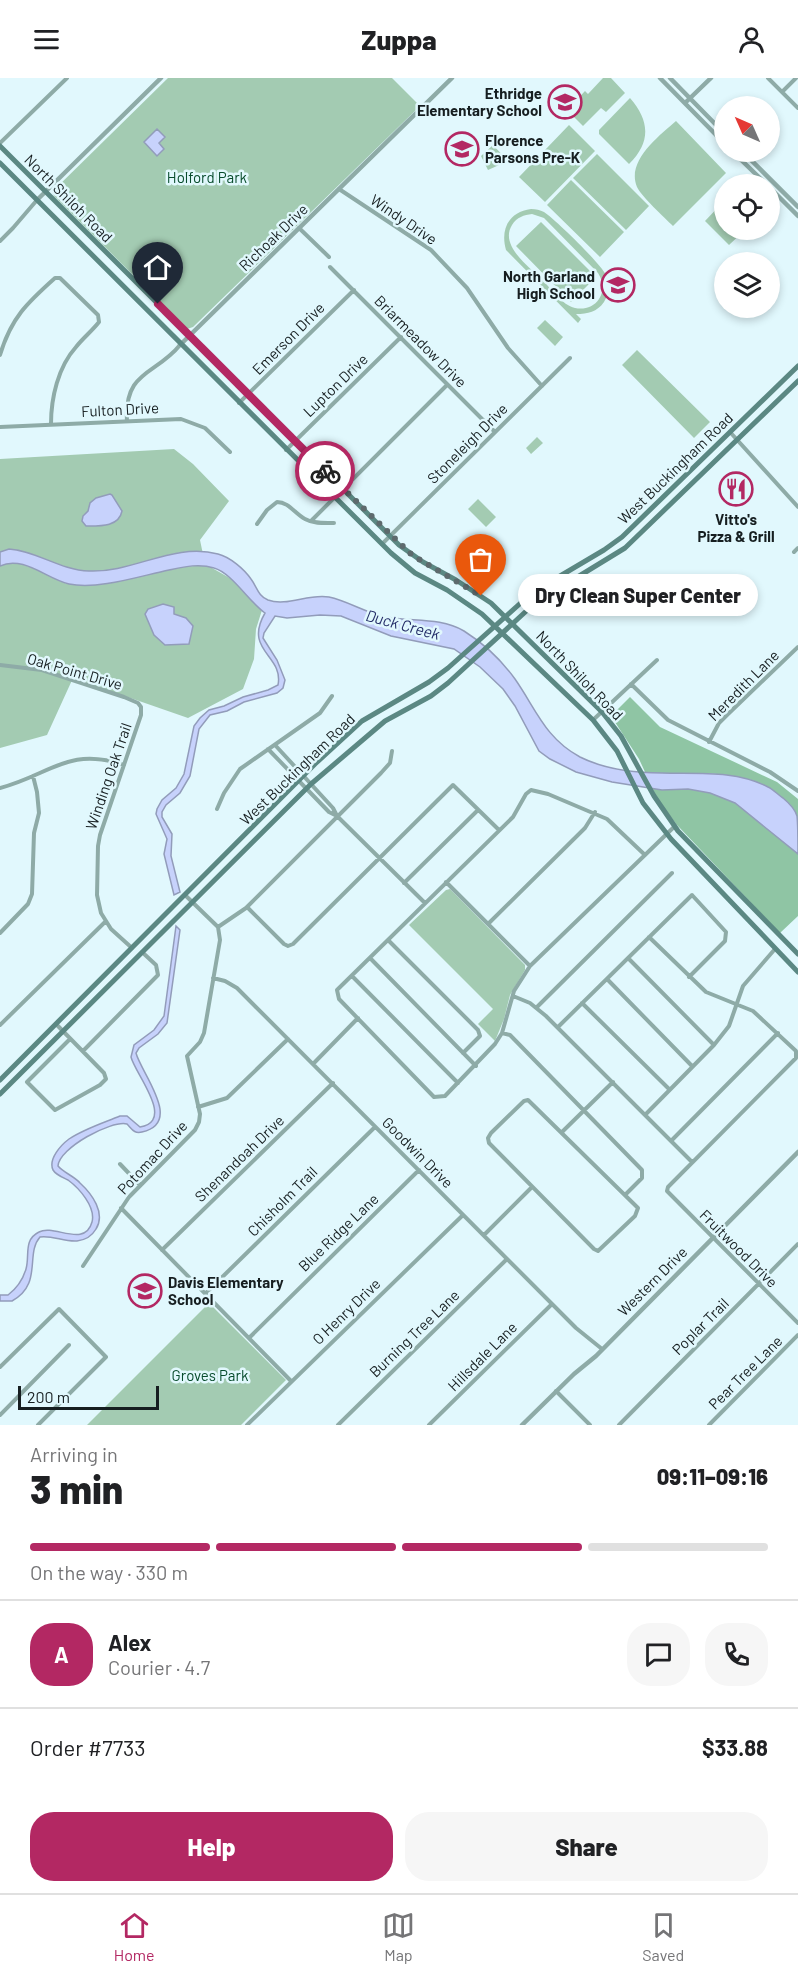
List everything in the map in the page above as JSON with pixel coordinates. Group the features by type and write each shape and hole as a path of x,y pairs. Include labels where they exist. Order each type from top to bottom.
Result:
{"main road":[{"name":"North Shiloh Road","path":"0,145 391,536 412,555 481,596 505,616 602,712 629,748 654,796 675,826 798,954"},
{"name":"North Shiloh Road","path":"0,164 403,564 473,607 495,625 593,720 606,734 620,756 643,803 667,834 798,972"},
{"path":"117,280 126,272"},
{"name":"West Buckingham Road","path":"0,1080 362,722 381,708 429,682 546,582 604,550 622,537 798,366"},
{"path":"788,376 797,382"},
{"name":"West Buckingham Road","path":"0,1094 311,784 385,721 431,696 535,603 625,548 797,382"},
{"path":"657,504 664,511"},
{"path":"573,568 577,577"},
{"path":"643,803 654,796"},
{"path":"775,949 784,940"},
{"path":"132,948 142,952"}],"street":[{"path":"0,145 67,78"},
{"path":"0,241 36,200 161,78"},
{"name":"Richoak Drive","path":"127,420 127,405 132,388 147,370 163,361 180,345 452,78"},
{"path":"660,78 714,133"},
{"path":"670,78 714,123"},
{"path":"685,103 711,78"},
{"path":"768,78 798,108"},
{"path":"782,92 796,78"},
{"path":"743,162 756,174"},
{"path":"753,162 765,174"},
{"name":"Windy Drive","path":"339,189 431,250 467,288 508,348 542,386"},
{"path":"780,189 798,207"},
{"path":"780,198 798,216"},
{"path":"299,228 329,256"},
{"name":"Briarmeadow Drive","path":"330,267 495,432"},
{"path":"0,355 11,324 22,310 56,278 60,278 98,315 100,319 96,326 76,346 63,366 52,402 51,424"},
{"name":"Emerson Drive","path":"239,403 354,290"},
{"path":"0,334 5,336"},
{"name":"Lupton Drive","path":"286,450 401,337"},
{"name":"Stoneleigh Drive","path":"382,544 570,358"},
{"path":"311,521 447,385"},
{"name":"Fulton Drive","path":"0,426 170,419 194,423 211,432 230,452"},
{"path":"730,432 798,507"},
{"path":"257,524 267,510 277,502 283,502 303,518 311,521 334,523"},
{"name":"Meredith Lane","path":"709,742 719,723 798,647"},
{"path":"593,720 657,660"},
{"name":"Oak Point Drive","path":"0,665 42,670 124,697 138,703 141,707"},
{"path":"631,684 668,720 770,772 798,790"},
{"path":"218,809 224,793 240,769 320,713 332,696"},
{"name":"Winding Oak Trail","path":"105,922 97,895 98,846 141,715 141,707"},
{"path":"274,745 337,816 425,903"},
{"path":"268,749 329,812 337,816"},
{"path":"185,895 218,927 247,907 390,763 392,751"},
{"path":"0,788 74,759 99,758 124,765"},
{"path":"0,933 28,904 32,894 33,842 39,813 33,776"},
{"path":"247,907 284,944 288,946 293,944 453,785 499,831"},
{"path":"645,855 607,819 548,794 531,790 526,794 513,817 337,990 339,999 434,1097 445,1096 476,1066 502,1033 513,996 530,966 667,834 675,826"},
{"path":"404,883 478,810"},
{"path":"488,924 585,828 594,812"},
{"path":"537,1008 672,873"},
{"path":"446,882 530,966"},
{"path":"558,1027 692,895 726,932 727,936 689,977"},
{"path":"0,1025 105,922 132,948"},
{"name":"Potomac Drive","path":"83,1266 121,1208 195,1130 199,1122 187,1056 200,1042 204,1033 220,940 218,927"},
{"path":"513,996 537,1008 558,1027 692,1162 796,1058 796,1051 753,1011 706,992 649,937"},
{"path":"388,940 478,1030 480,1036 463,1053"},
{"path":"645,1115 714,1045 729,1026 743,986 775,949"},
{"path":"83,1051 158,975 156,965 142,952"},
{"path":"370,958 476,1066"},
{"path":"628,958 714,1045"},
{"path":"352,976 458,1083"},
{"name":"Goodwin Drive","path":"213,978 225,981 237,988 576,1328 602,1349"},
{"path":"607,979 692,1066"},
{"path":"582,1003 669,1089"},
{"path":"313,1064 358,1018"},
{"path":"56,1024 106,1076 106,1079 100,1085 55,1110 27,1082 70,1039"},
{"path":"502,1033 510,1035 642,1170 642,1178 626,1195"},
{"path":"670,1141 778,1034"},
{"path":"198,1107 227,1098 288,1039"},
{"path":"562,1132 613,1082"},
{"name":"Shenandoah Drive","path":"162,1250 333,1083"},
{"path":"528,1100 634,1203 638,1211 598,1251 532,1187 489,1143 488,1138 491,1132 524,1101 528,1100"},
{"name":"Chisholm Trail","path":"206,1293 375,1127"},
{"name":"Western Drive","path":"522,1425 602,1349 798,1152"},
{"name":"Fruitwood Drive","path":"692,1162 668,1186 667,1191 798,1323"},
{"path":"120,1164 141,1185"},
{"name":"Blue Ridge Lane","path":"249,1338 419,1170"},
{"path":"484,1236 532,1187"},
{"path":"121,1208 291,1381"},
{"name":"O Henry Drive","path":"247,1425 463,1215"},
{"name":"Poplar Trail","path":"619,1425 798,1244"},
{"name":"Burning Tree Lane","path":"338,1425 507,1259"},
{"name":"Hillsdale Lane","path":"429,1425 552,1304"},
{"path":"0,1367 59,1309 106,1357 38,1425"},
{"name":"Pear Tree Lane","path":"709,1425 798,1335"},
{"path":"0,1415 69,1345"},
{"path":"556,1391 590,1425"}],"green space":[{"name":"Holford Park","path":"168,78 392,78 420,106 193,327 187,329 52,192"},
{"path":"603,78 611,78 625,93 606,112 601,108 583,126 567,110 585,91 588,94"},
{"path":"630,98 641,115 645,131 641,148 629,164 599,134 599,130"},
{"path":"676,121 726,173 714,174 714,185 673,226 639,191 635,177 640,159 661,134"},
{"path":"569,125 595,151 545,202 519,177"},
{"path":"493,145 508,161 488,170 481,156"},
{"path":"597,154 649,206 626,230 573,178"},
{"path":"571,180 624,232 600,257 547,205"},
{"path":"531,209 544,212 587,252 606,275 608,289 604,302 592,312 576,314 581,319 578,323 506,250 505,229 512,218","holes":["532,214 544,218 600,276 603,286 601,296 592,306 578,309 566,304 524,263 513,248 509,233 516,220"]},
{"path":"714,212 714,230 705,221"},
{"path":"541,222 596,277 571,302 516,246"},
{"path":"724,240 734,240 729,245"},
{"path":"545,320 563,337 555,346 537,328"},
{"path":"637,350 710,422 694,438 622,365"},
{"path":"537,437 543,443 531,454 526,448"},
{"path":"174,449 193,464 229,501 200,540 205,564 242,585 262,610 256,629 254,659 243,689 188,718 73,678 47,735 0,748 0,459"},
{"path":"478,499 496,517 486,527 468,509"},
{"path":"630,697 660,727 777,782 798,799 798,916 780,933 677,825 658,800 639,759 611,716"},
{"path":"450,889 525,965 525,970 510,995 495,1041 478,1024 493,1009 409,925 446,890"},
{"name":"Groves Park","path":"209,1303 286,1380 241,1425 87,1425"}],"water":[{"path":"157,129 165,137 159,143 164,149 157,156 144,142"},
{"path":"110,494 122,511 117,520 108,524 86,526 82,521 90,503 96,498"},
{"name":"Duck Creek","path":"9,549 29,553 78,570 89,571 122,568 169,555 202,551 218,554 241,567 260,594 268,600 283,602 321,596 329,597 386,617 436,622 455,627 464,631 492,653 515,679 550,732 580,757 620,770 730,775 768,787 787,802 796,813 798,854 735,803 710,793 688,789 662,790 612,782 576,772 550,759 539,751 515,706 503,689 480,667 454,649 391,636 341,616 287,618 275,616 263,638 277,660 285,680 283,688 277,693 210,715 199,729 190,776 180,793 166,805 162,812 162,817 172,834 171,856 180,892 174,895 164,854 167,839 156,814 157,809 162,800 176,788 184,774 194,726 200,718 209,710 278,685 275,666 261,645 259,636 259,626 265,613 234,582 214,568 185,567 119,582 93,585 69,584 17,563 0,566 0,552"},
{"path":"163,604 174,607 174,614 186,618 193,626 189,644 165,645 154,635 145,614 148,609"},
{"path":"176,926 180,930 167,1023 136,1053 157,1097 160,1108 159,1119 154,1127 142,1132 133,1131 127,1124 110,1126 87,1137 67,1151 58,1166 85,1187 93,1198 98,1210 99,1223 92,1234 83,1240 67,1241 40,1237 36,1244 31,1278 27,1286 12,1301 0,1301 0,1295 8,1295 23,1276 29,1244 34,1235 45,1230 68,1234 83,1233 88,1230 92,1222 93,1216 89,1204 81,1193 72,1183 57,1175 53,1170 52,1161 59,1149 75,1135 120,1116 127,1116 140,1127 150,1123 154,1116 150,1096 131,1057 134,1045 154,1030 164,1016"}],"way so far":[{"path":"325,471 412,555 481,596"}],"place":[{"name":"Ethridge Elementary School","path":"565,102"},
{"name":"Florence Parsons Pre-K","path":"462,149"},
{"name":"North Garland High School","path":"618,285"},
{"name":"Vitto's Pizza & Grill","path":"736,489"},
{"name":"Dry Clean Super Center","path":"481,596"},
{"name":"Davis Elementary School","path":"145,1291"}],"route":[{"path":"158,304 325,471"}]}
